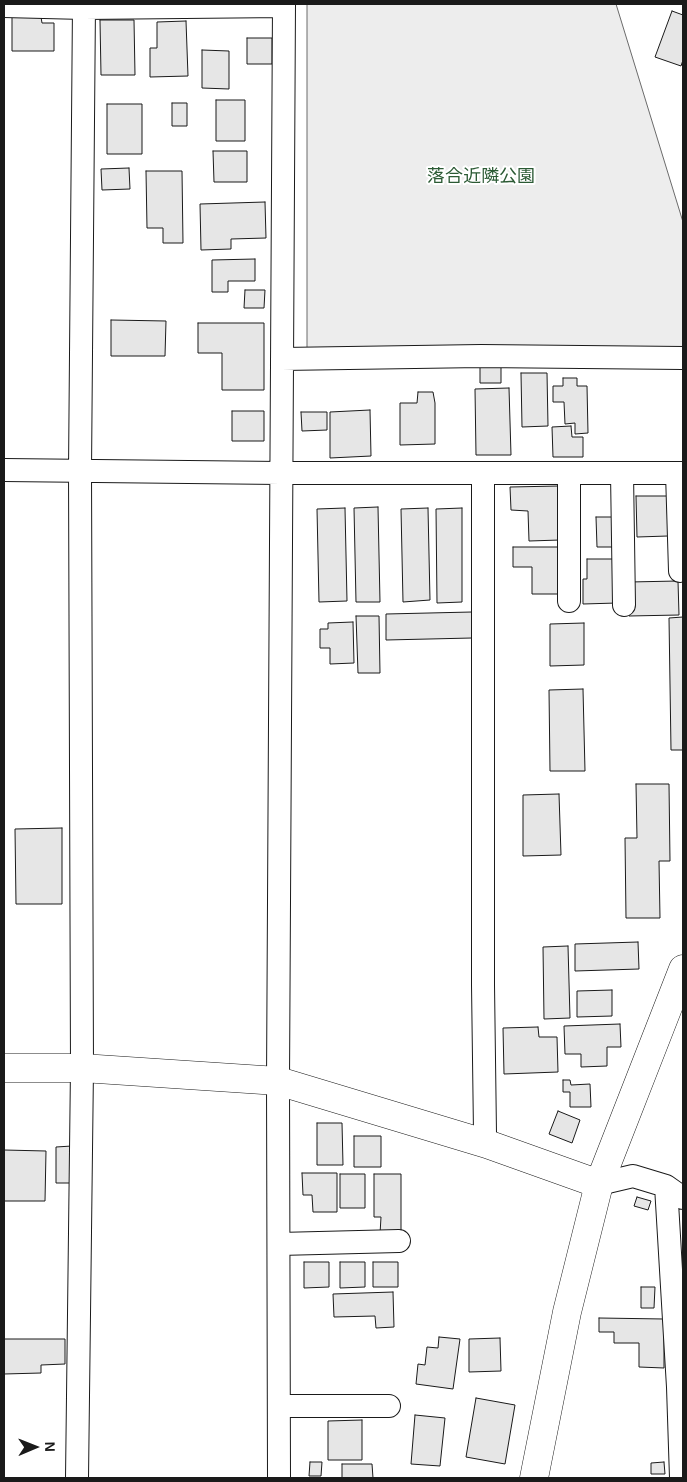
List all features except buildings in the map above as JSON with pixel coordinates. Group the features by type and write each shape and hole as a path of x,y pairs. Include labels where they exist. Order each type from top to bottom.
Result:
{"street":[{"path":"4,6 284,5 280,473 279,1478"},
{"path":"77,1478 82,1068 80,470 84,6"},
{"path":"282,360 481,356 683,358"},
{"path":"4,470 280,473 680,473 680,571"},
{"path":"483,473 483,985 487,1144"},
{"path":"569,473 570,600"},
{"path":"622,473 624,606"},
{"path":"534,1478 567,1312 599,1184 683,969"},
{"path":"4,1068 82,1068 278,1081 487,1144 599,1184 633,1176 675,1192 681,1478"},
{"path":"279,1244 399,1241"},
{"path":"279,1406 389,1406"}],"green space":[{"name":"落合近隣公園","path":"307,4 616,4 683,222 683,350 307,352"}]}
